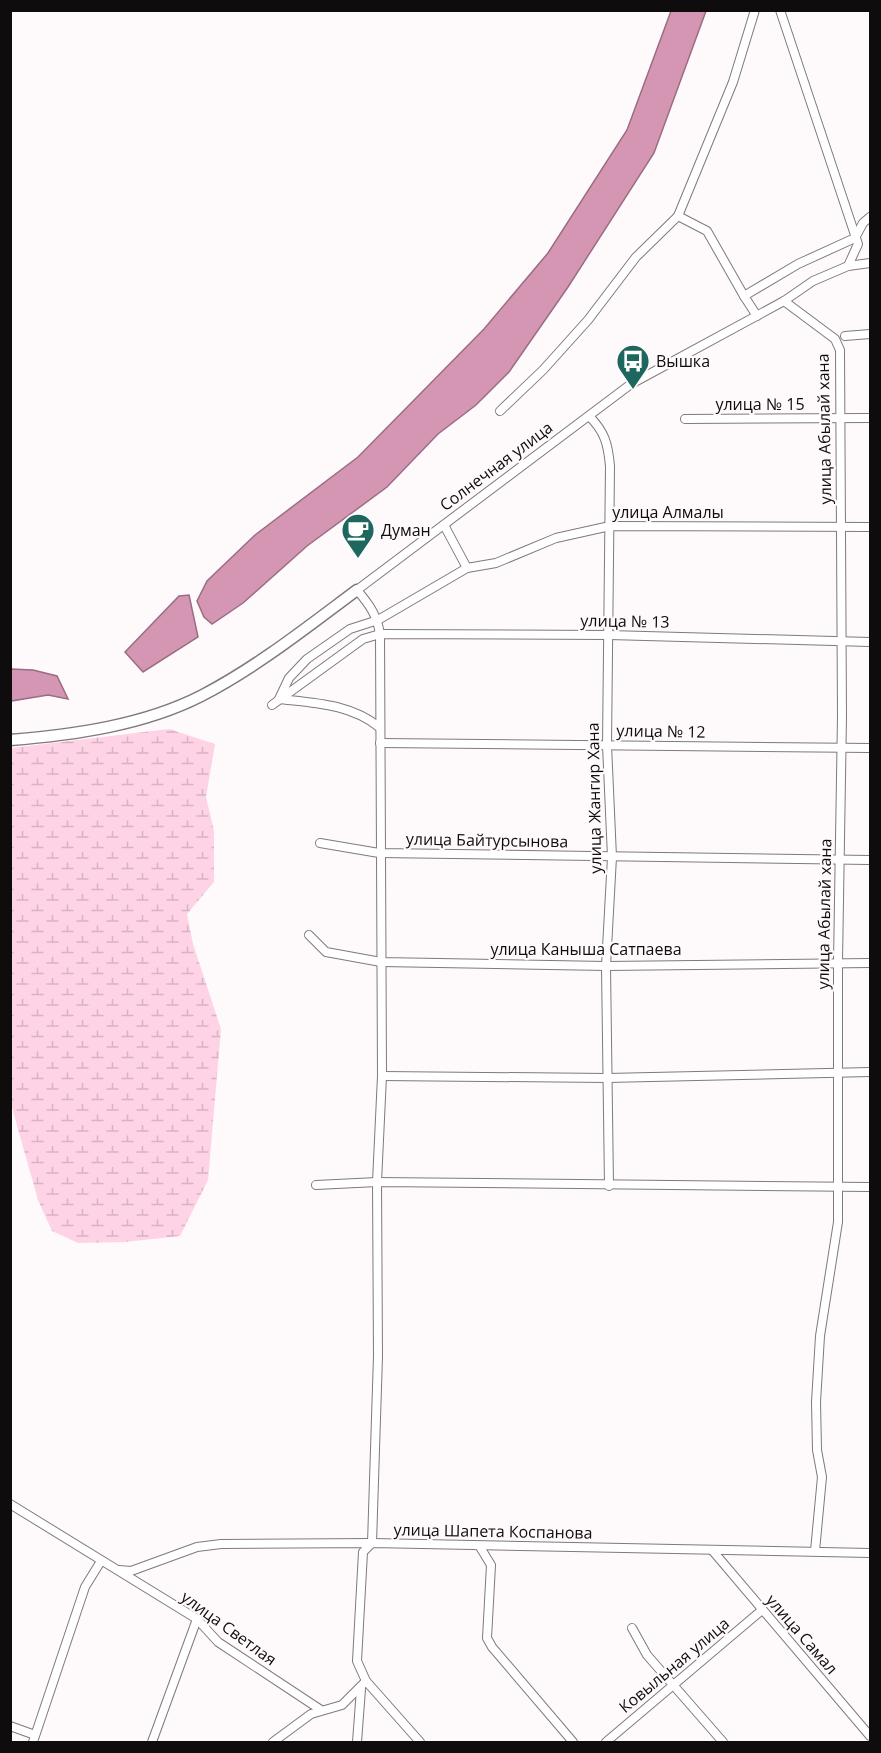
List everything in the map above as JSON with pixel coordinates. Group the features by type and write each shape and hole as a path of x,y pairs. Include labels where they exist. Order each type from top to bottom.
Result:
{"street":[{"path":"500,411 543,370 588,320 636,257 678,216 733,82 755,10"},
{"path":"780,10 858,244 848,266"},
{"path":"678,216 707,231 756,316"},
{"path":"744,296 798,264 855,238 862,223 870,217"},
{"name":"Солнечная улица","path":"10,740 56,736 115,725 200,697 267,658 631,384 784,301 813,281 848,266 870,263"},
{"name":"улица Абылай хана","path":"784,301 835,339 840,350 838,1222 820,1336 816,1401 817,1450 822,1477 815,1551"},
{"path":"845,336 870,334"},
{"name":"улица Жангир Хана","path":"589,416 604,431 608,442 610,526 607,745 612,857 606,966 609,1186"},
{"name":"улица № 15","path":"685,419 870,418"},
{"path":"444,525 467,568"},
{"name":"улица Алмалы","path":"276,702 289,678 307,659 350,629 378,620 467,568 496,562 556,538 610,526 870,528"},
{"path":"357,590 372,607 378,620 380,634 379,853 382,1076 377,1182 378,1356 372,1543 363,1552 357,1661 366,1681 420,1743"},
{"path":"276,702 363,639 380,634"},
{"name":"улица № 13","path":"380,634 609,635 870,642"},
{"path":"276,702 345,708 365,716 379,727"},
{"name":"улица № 12","path":"380,743 870,748"},
{"name":"улица Байтурсынова","path":"320,843 379,853 870,860"},
{"name":"улица Каныша Сатпаева","path":"309,935 326,952 381,962 606,966 870,963"},
{"path":"382,1076 607,1078 870,1072"},
{"path":"316,1185 377,1182 870,1187"},
{"name":"улица Светлая","path":"10,1504 196,1619 218,1642 321,1710"},
{"name":"улица Шапета Коспанова","path":"119,1570 131,1570 197,1547 221,1544 372,1543 480,1547 870,1553"},
{"path":"480,1547 491,1565 487,1638 492,1647 573,1743"},
{"name":"улица Самал","path":"712,1550 870,1736"},
{"path":"10,1726 34,1739 85,1587 101,1561"},
{"name":"Ковыльная улица","path":"606,1743 762,1610"},
{"path":"152,1743 196,1619"},
{"path":"632,1628 647,1655 675,1684 723,1743"},
{"path":"273,1743 304,1718 321,1710 342,1705 361,1689 366,1681"},
{"path":"357,1743 361,1689"}],"green space":[{"path":"169,729 215,744 206,797 214,831 214,882 187,914 193,944 221,1029 208,1180 180,1236 125,1242 78,1243 52,1231 38,1200 11,1104 11,748"}],"shaded area":[{"path":"671,11 706,11 654,153 568,287 509,372 476,405 438,434 387,487 307,546 243,603 212,624 204,617 197,601 207,581 255,535 358,457 484,329 548,253 627,130"},
{"path":"189,595 198,637 143,672 125,652 179,596"},
{"path":"11,669 33,670 57,676 68,699 48,695 11,701"}],"place":[{"name":"Вышка","path":"633,390"},
{"name":"Думан","path":"358,559"}]}
